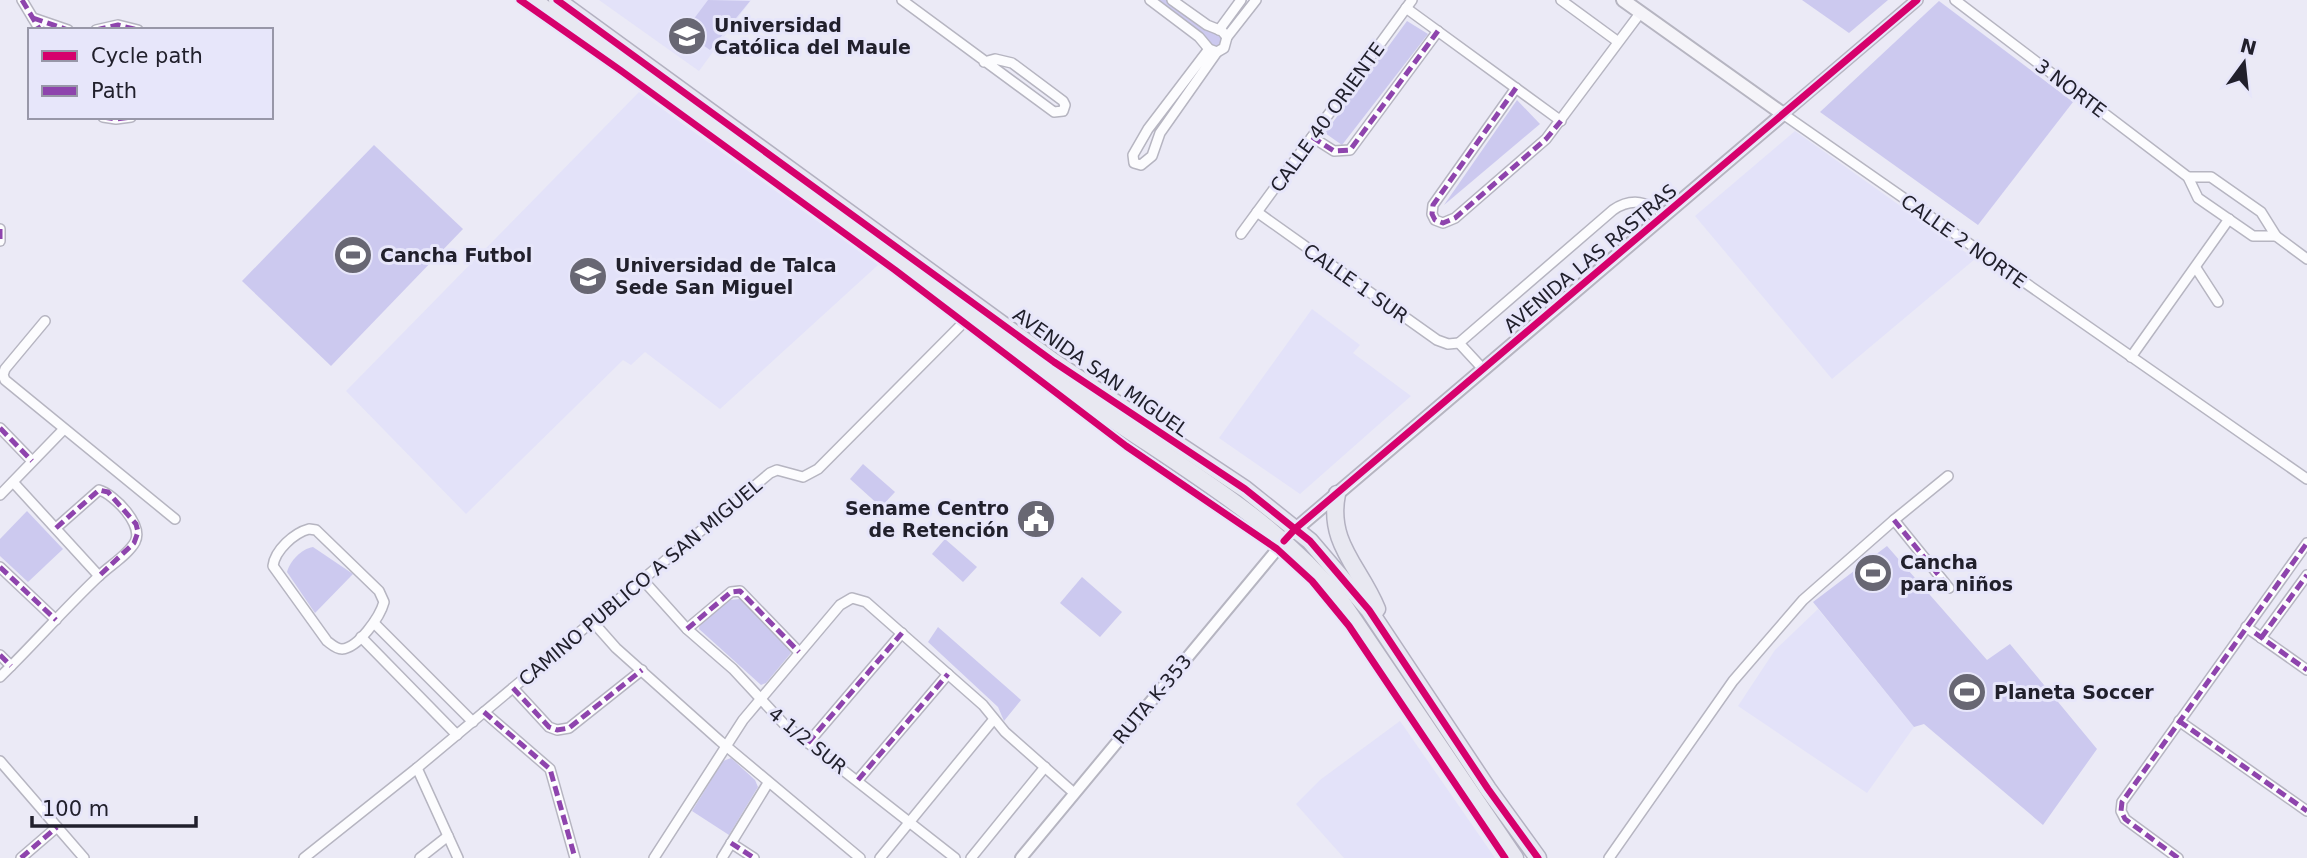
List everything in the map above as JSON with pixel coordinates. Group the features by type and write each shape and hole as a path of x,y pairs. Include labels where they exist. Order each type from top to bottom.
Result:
{"highway":[{"name":"AVENIDA SAN MIGUEL","path":"533,0 969,317 1284,541 1317,572 1347,608 1516,858"},
{"name":"AVENIDA SAN MIGUEL","path":"557,0 1054,362 1245,489 1296,528 1353,588 1488,789 1538,858"},
{"path":"1337,494 1334,511 1338,536 1368,589 1385,632"}],"main road":[{"name":"CALLE 2 NORTE","path":"1623,0 1783,114"},
{"name":"AVENIDA LAS RASTRAS","path":"1284,541 1783,114"}],"street":[{"path":"22,0 39,28"},
{"path":"902,0 984,62 1054,112 1063,111 1063,101 1012,63 995,59 984,62"},
{"path":"1150,0 1211,49"},
{"path":"1172,0 1227,37"},
{"path":"1211,49 1205,38 1217,30 1241,0"},
{"path":"1211,49 1160,133 1149,160 1141,165 1134,163 1133,155 1148,128 1211,49 1227,45 1227,37 1256,0"},
{"path":"1560,0 1618,41"},
{"name":"AVENIDA LAS RASTRAS","path":"1783,114 1917,0"},
{"name":"3 NORTE","path":"1955,0 2188,177 2198,198 2253,236 2276,236"},
{"path":"1409,4 1438,31 1561,121"},
{"name":"CALLE 40 ORIENTE","path":"1241,234 1409,4"},
{"path":"1516,88 1433,205 1433,218 1438,222 1443,223 1455,218 1546,139 1641,12"},
{"path":"33,18 62,28"},
{"path":"105,28 118,25 130,28"},
{"path":"1312,137 1334,151 1350,150 1438,31"},
{"name":"CALLE 2 NORTE","path":"1783,114 2307,479"},
{"name":"3 NORTE","path":"2188,177 2211,177 2261,212 2276,236 2307,259"},
{"path":"1483,369 1459,343 1612,209 1641,201 1665,214"},
{"name":"CALLE 1 SUR","path":"1257,212 1437,340 1448,344 1459,343"},
{"path":"2131,357 2229,219"},
{"path":"0,229 0,241"},
{"path":"2196,268 2218,302"},
{"name":"CAMINO PUBLICO A SAN MIGUEL","path":"304,858 473,722 773,471 803,477 818,470 969,317"},
{"path":"45,321 3,375 5,380 175,519"},
{"path":"0,428 32,461"},
{"path":"0,495 64,429"},
{"path":"1609,858 1733,681 1803,600 1948,476"},
{"path":"13,482 99,576"},
{"path":"0,677 134,543 138,531 136,524 107,492 99,490 56,528"},
{"path":"1894,520 1949,588"},
{"path":"309,528 317,530 379,591 384,602 374,623 361,637 344,649 327,641 273,566 274,557 301,531 309,528"},
{"name":"RUTA K-353","path":"1021,858 1284,541"},
{"path":"2178,858 2125,819 2121,807 2124,798 2307,543"},
{"path":"0,567 56,620"},
{"path":"2261,638 2307,575"},
{"name":"4 1/2 SUR","path":"643,580 687,629 733,670 784,724 955,858"},
{"path":"687,629 731,592 737,590 745,594 799,652"},
{"path":"654,858 725,746 760,698 843,601 852,598 866,602 902,633 983,705 1004,732 1074,793"},
{"path":"593,622 616,648 725,746 860,858"},
{"path":"374,623 473,722"},
{"path":"2246,627 2307,670"},
{"path":"808,743 902,633"},
{"path":"361,637 457,735"},
{"path":"0,655 11,666"},
{"path":"513,688 549,727 557,730 569,728 642,670"},
{"path":"858,780 948,674"},
{"path":"484,712 550,769 575,858"},
{"path":"880,858 994,719"},
{"path":"2179,721 2307,811"},
{"path":"0,761 84,858"},
{"path":"971,858 1045,767"},
{"path":"417,768 458,858"},
{"path":"722,858 768,783"},
{"path":"21,858 57,827"},
{"path":"420,858 448,836"},
{"path":"731,843 754,858"}],"shaded area":[{"name":"Universidad Católica del Maule","path":"599,0 751,0 699,71"},
{"path":"708,0 750,1 710,50 684,32"},
{"path":"1150,0 1172,0 1227,37 1217,52"},
{"path":"1802,0 1888,0 1849,33"},
{"path":"1939,1 2073,102 1978,225 1820,112"},
{"path":"1407,21 1428,34 1342,145 1325,133"},
{"name":"Universidad de Talca Sede San Miguel","path":"639,92 878,265 720,409 645,352 631,365 623,360 466,514 346,391"},
{"path":"1517,100 1540,124 1444,205"},
{"path":"1795,131 1975,259 1832,379 1695,216"},
{"name":"Cancha Futbol","path":"374,145 463,229 331,366 242,281"},
{"path":"1312,309 1360,345 1353,353 1411,396 1300,494 1219,438"},
{"path":"863,464 895,492 881,507 850,479"},
{"path":"27,511 63,549 28,582 0,556 0,539"},
{"path":"945,539 977,567 963,582 932,554"},
{"name":"Planeta Soccer","path":"1887,546 1987,660 2010,644 2097,749 2043,825 1924,724 1914,727 1813,602"},
{"path":"313,547 353,574 315,613 287,572 297,556"},
{"path":"1082,577 1122,612 1100,637 1060,603"},
{"path":"740,599 790,647 791,653 766,683 761,685 699,629 700,624 730,600"},
{"path":"1818,609 1914,727 1867,793 1738,706 1775,650"},
{"path":"938,627 1021,700 1004,721 998,707 928,642"},
{"path":"1400,721 1495,858 1344,858 1296,804 1320,780"},
{"path":"731,758 755,780 758,787 729,835 692,811 723,761"}],"marked path":[{"path":"22,0 39,28"},
{"path":"33,18 62,28"},
{"path":"105,28 118,25 130,28"},
{"path":"1312,137 1334,151 1350,150 1438,31"},
{"path":"1516,88 1433,205 1432,214 1435,220 1443,223 1455,218 1546,139 1561,121"},
{"path":"0,229 0,241"},
{"path":"0,428 32,461"},
{"path":"56,528 99,490 108,492 136,524 138,532 134,543 99,576"},
{"path":"1894,520 1949,588"},
{"path":"2178,858 2125,819 2121,811 2122,802 2307,543"},
{"path":"0,567 56,620"},
{"path":"2261,638 2307,575"},
{"path":"687,629 731,592 740,591 799,652"},
{"path":"808,743 902,633"},
{"path":"2255,633 2307,670"},
{"path":"0,655 11,666"},
{"path":"513,688 549,727 557,730 569,728 642,670"},
{"path":"858,780 948,674"},
{"path":"484,712 550,769 575,858"},
{"path":"2179,721 2307,811"},
{"path":"21,858 57,827"},
{"path":"731,843 754,858"}],"cycle path":[{"path":"520,0 895,270 1126,446 1277,549 1312,581 1349,626 1505,858"},
{"path":"557,0 1054,362 1245,489 1310,541 1369,610 1488,789 1538,858"},
{"path":"1284,541 1917,0"}],"place":[{"name":"Universidad Católica del Maule","path":"687,36"},
{"name":"Cancha Futbol","path":"353,255"},
{"name":"Universidad de Talca Sede San Miguel","path":"588,276"},
{"name":"Sename Centro de Retención","path":"1036,519"},
{"name":"Cancha para niños","path":"1873,573"},
{"name":"Planeta Soccer","path":"1967,692"}]}
